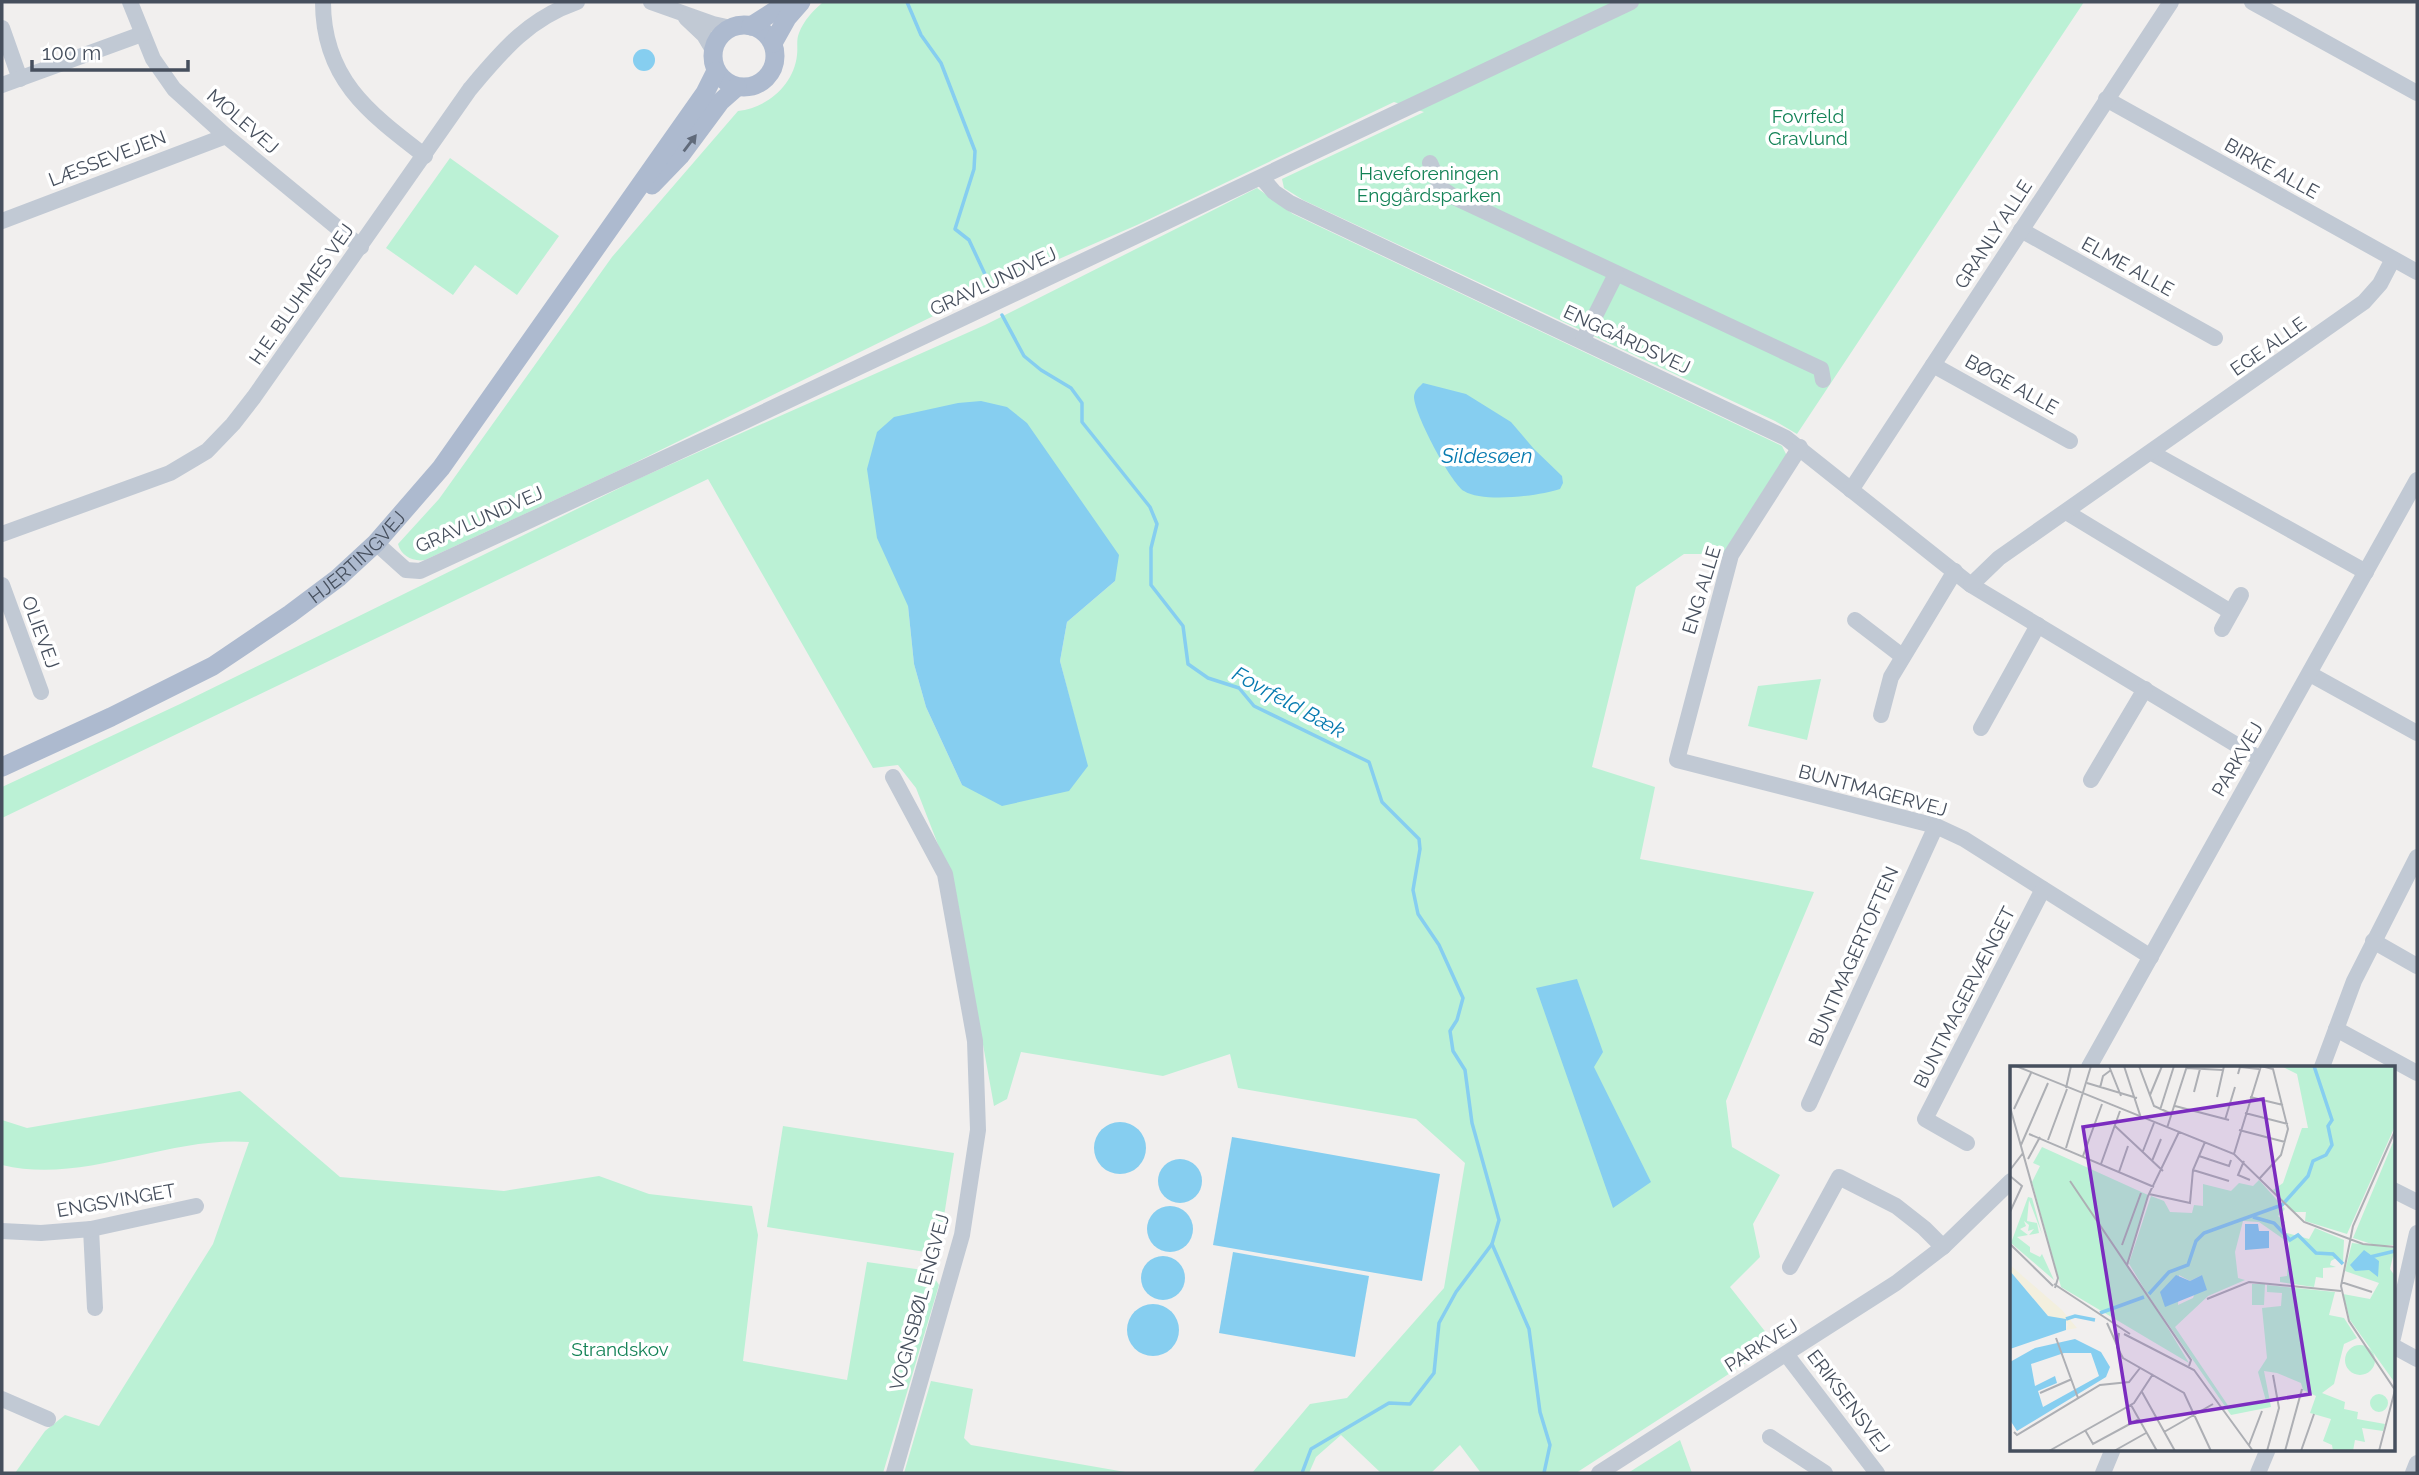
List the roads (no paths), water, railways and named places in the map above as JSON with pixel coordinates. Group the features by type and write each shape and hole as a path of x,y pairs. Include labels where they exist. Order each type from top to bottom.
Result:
{"main road":[{"path":"741,27 767,35 776,52 772,72 757,86 737,87 728,84 716,71 713,50 723,33 776,10 783,2"},
{"path":"773,43 787,18 801,2"},
{"name":"HJERTINGVEJ","path":"2,767 213,666 252,642 319,593 376,543 441,468 705,93 716,71"},
{"name":"HJERTINGVEJ","path":"610,229 680,156 720,102 737,87"}],"street":[{"name":"MOLEVEJ","path":"130,2 142,34 163,75 174,89 226,136 361,247"},
{"path":"323,2 323,20 329,47 339,73 355,96 376,118 425,156"},
{"name":"H.E. BLUHMES VEJ","path":"2,534 170,473 207,451 247,406 470,89 521,33 547,14 577,2"},
{"path":"651,2 713,24 741,27"},
{"name":"GRAVLUNDVEJ","path":"376,543 406,570 420,571 1262,178 1631,2"},
{"name":"GRANLY ALLE","path":"1851,490 2171,2"},
{"path":"2252,2 2417,93"},
{"path":"678,12 704,34 713,50"},
{"path":"2,27 20,79"},
{"path":"2,85 142,34"},
{"name":"BIRKE ALLE","path":"2106,99 2417,272"},
{"name":"LÆSSEVEJEN","path":"2,220 226,136"},
{"path":"1430,163 1441,188 1454,197 1821,369 1823,380"},
{"name":"ENGGÅRDSVEJ","path":"1262,178 1274,192 1290,203 1786,438 1971,585 2260,759"},
{"name":"ELME ALLE","path":"2021,230 2215,338"},
{"name":"EGE ALLE","path":"1971,585 1999,558 2364,302 2380,284 2393,259"},
{"path":"1583,340 1616,274"},
{"name":"BØGE ALLE","path":"1933,365 2070,441"},
{"name":"ENG ALLE","path":"1677,760 1731,555 1800,447"},
{"path":"2152,453 2366,572"},
{"name":"PARKVEJ","path":"2097,1065 2151,957 2417,480"},
{"path":"2066,512 2231,612"},
{"path":"1881,715 1891,677 1955,571"},
{"name":"OLIEVEJ","path":"2,585 41,692"},
{"path":"2222,629 2241,595"},
{"path":"1855,620 1902,656"},
{"path":"1981,728 2038,625"},
{"path":"2310,674 2415,726"},
{"path":"2091,780 2144,690"},
{"name":"BUNTMAGERVEJ","path":"1677,760 1936,826 1964,839 2151,957"},
{"name":"VOGNSBØL ENGVEJ","path":"893,777 945,874 975,1041 978,1130 962,1235 894,1473"},
{"name":"BUNTMAGERTOFTEN","path":"1809,1104 1936,826"},
{"path":"2322,1066 2354,981 2417,858"},
{"name":"BUNTMAGERVÆNGET","path":"1967,1143 1925,1119 2043,889"},
{"path":"2373,941 2417,966"},
{"path":"2336,1029 2417,1073"},
{"path":"1790,1267 1839,1177 1896,1206 1924,1228 1942,1247"},
{"name":"PARKVEJ","path":"1599,1473 1896,1283 1942,1247 2010,1182"},
{"path":"2394,1190 2417,1202"},
{"name":"ENGSVINGET","path":"2,1231 41,1233 91,1229 196,1206"},
{"path":"91,1229 95,1308"},
{"path":"2394,1334 2417,1233"},
{"path":"2394,1347 2417,1359"},
{"name":"ERIKSENSVEJ","path":"1786,1354 1877,1473"},
{"path":"2,1399 48,1419"},
{"path":"1770,1437 1825,1473"},
{"path":"2103,1473 2113,1450"},
{"path":"2258,1473 2268,1450"},
{"path":"2413,1473 2417,1463"}],"water":[{"path":"644,49 652,52 655,60 652,68 644,71 636,68 633,60 636,52"},
{"name":"Sildesøen","path":"1423,383 1466,394 1511,422 1562,476 1560,489 1525,496 1497,497 1473,495 1464,491 1442,462 1415,404 1416,390"},
{"path":"981,401 1007,407 1027,423 1119,555 1115,581 1067,622 1060,661 1088,766 1069,791 1002,806 962,785 926,707 914,664 908,606 877,538 867,469 877,432 894,417 958,403"},
{"path":"1577,979 1603,1052 1594,1067 1651,1182 1613,1208 1536,988"},
{"path":"1120,1122 1130,1124 1138,1130 1144,1138 1144,1158 1138,1166 1130,1172 1120,1174 1110,1172 1102,1166 1096,1158 1094,1148 1096,1138 1102,1130 1110,1124"},
{"path":"1232,1137 1440,1174 1422,1281 1213,1245"},
{"path":"1180,1159 1196,1165 1202,1181 1196,1197 1180,1203 1164,1197 1158,1181 1164,1165"},
{"path":"1170,1206 1186,1213 1193,1229 1186,1245 1170,1252 1154,1245 1147,1229 1154,1213"},
{"path":"1233,1252 1369,1276 1355,1357 1219,1333"},
{"path":"1163,1256 1172,1257 1179,1262 1184,1269 1184,1287 1179,1294 1172,1299 1163,1300 1154,1299 1147,1294 1142,1287 1141,1278 1142,1269 1147,1262 1154,1257"},
{"path":"1153,1304 1163,1306 1171,1312 1177,1320 1177,1340 1171,1348 1163,1354 1153,1356 1143,1354 1135,1348 1129,1340 1127,1330 1129,1320 1135,1312 1143,1306"}],"waterway":[{"name":"Fovrfeld Bæk","path":"907,2 921,35 941,63 975,151 974,169 955,229 969,240 990,285"},
{"name":"Fovrfeld Bæk","path":"1002,315 1024,356 1071,388 1082,403 1082,422 1150,507 1157,524 1151,548 1151,585 1183,626 1188,664 1208,678 1239,688 1254,706 1369,762 1382,802 1419,839 1420,849 1413,890 1418,914 1439,945 1463,998 1457,1020 1450,1031 1453,1051 1465,1070 1472,1123 1499,1220 1492,1244 1529,1329 1540,1412 1550,1445 1544,1473"},
{"path":"1302,1473 1311,1449 1389,1403 1410,1404 1434,1373 1439,1323 1456,1292 1492,1244"}],"park label":[{"name":"Fovrfeld Gravlund","path":"1808,127"},
{"name":"Haveforeningen Enggårdsparken","path":"1429,184"},
{"name":"Strandskov","path":"620,1349"}]}
